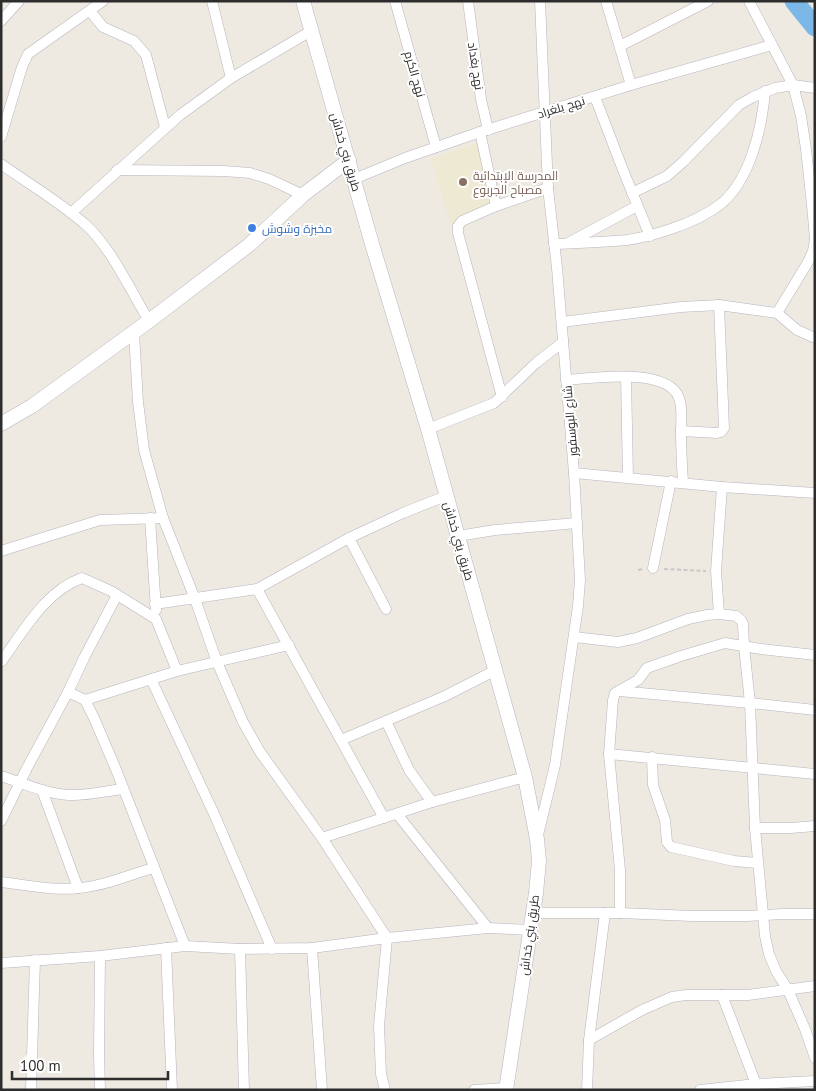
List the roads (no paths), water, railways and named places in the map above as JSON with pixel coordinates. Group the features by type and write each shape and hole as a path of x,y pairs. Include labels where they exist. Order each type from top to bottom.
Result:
{"main road":[{"name":"طريق بني خداش","path":"303,1 496,670 525,777 537,839 538,861 534,913 506,1089"},
{"path":"1,424 39,401 149,321 249,245 303,195 349,160"}],"street":[{"path":"1,21 19,1"},
{"path":"1,136 22,67 28,54 103,1"},
{"path":"212,1 231,78"},
{"name":"نهج الكرم","path":"395,1 436,147"},
{"name":"نهج بغداد","path":"468,1 484,131 496,206"},
{"name":"شارع البوسفور","path":"537,839 555,765 574,637 580,580 562,322 548,188 540,1"},
{"path":"606,1 632,85"},
{"path":"620,46 708,1"},
{"path":"749,1 793,85 801,116 806,149 815,239 813,251 808,262 777,313"},
{"path":"90,11 103,27 134,41 146,55 165,126"},
{"path":"71,213 165,126 231,78 311,31"},
{"name":"نهج بلغراد","path":"354,179 380,167 484,131 632,85 772,45"},
{"path":"632,193 667,176 739,105 765,91 793,85 815,88"},
{"path":"554,244 627,240 650,236 680,226 707,213 723,202 736,185 757,141 763,116 765,91"},
{"path":"596,97 650,236"},
{"path":"1,164 71,213 86,226 100,241 149,321"},
{"path":"117,170 250,173 269,179 303,195"},
{"path":"502,397 458,229 462,221 496,206 548,188"},
{"path":"567,243 637,206"},
{"path":"681,431 717,433 724,428 719,305"},
{"path":"562,322 719,305 777,313 797,330 815,338"},
{"path":"134,332 140,429 144,450 163,518 195,599 217,662 243,722 260,752 322,838 386,938 379,1026 385,1090"},
{"path":"428,429 489,406 502,397 536,363 563,342"},
{"path":"626,377 628,477"},
{"path":"566,380 626,377 654,379 677,393 681,406 682,482"},
{"path":"574,473 722,487 815,493"},
{"path":"653,568 671,481"},
{"path":"719,614 716,571 722,487"},
{"path":"156,604 257,589 349,538 402,513 446,496"},
{"path":"150,518 156,619 177,671"},
{"path":"1,551 100,520 163,518"},
{"path":"458,536 495,530 576,523"},
{"path":"349,538 386,609"},
{"path":"1,662 43,606 60,591 80,579 99,584 156,619"},
{"path":"257,589 384,818"},
{"path":"1,822 117,595"},
{"path":"574,637 608,642 628,641 688,619 719,614 736,616 741,620 743,624 750,703 757,863 765,936 769,954 776,971 788,990 815,1058"},
{"path":"620,913 620,870 609,754 613,700 618,691 638,680 645,670 657,664 725,644 815,655"},
{"path":"85,700 177,671 289,645"},
{"path":"341,740 445,696 496,670"},
{"path":"151,679 215,816 272,949"},
{"path":"618,691 815,710"},
{"path":"68,692 85,700 115,767 184,946"},
{"path":"386,721 409,770 432,802"},
{"path":"609,754 815,774"},
{"path":"652,757 653,785 666,820 667,842 670,847 734,861 757,863"},
{"path":"1,776 55,794 74,795 123,789"},
{"path":"322,838 432,802 525,777"},
{"path":"42,790 78,888"},
{"path":"397,814 488,928"},
{"path":"755,828 815,826"},
{"path":"1,882 50,888 78,888 100,884 153,868"},
{"path":"588,1090 589,1040 605,912"},
{"path":"534,913 605,912 692,916 815,914"},
{"path":"1,963 100,956 184,946 240,949 312,948 386,938 488,928 531,930"},
{"path":"166,948 172,1090"},
{"path":"312,948 322,1090"},
{"path":"240,949 244,1090"},
{"path":"100,956 98,1054 100,1090"},
{"path":"31,1090 35,960"},
{"path":"589,1040 642,1010 672,997 686,995 748,995 815,986"},
{"path":"722,995 756,1084"},
{"path":"700,1090 756,1084 815,1081"},
{"path":"474,1090 506,1089"}],"waterway":[{"path":"794,1 815,27"}],"place":[{"name":"المدرسة الإبتدائية مصباح الجربوع","path":"463,182"},
{"name":"مخبزة وشوش","path":"252,228"}]}
